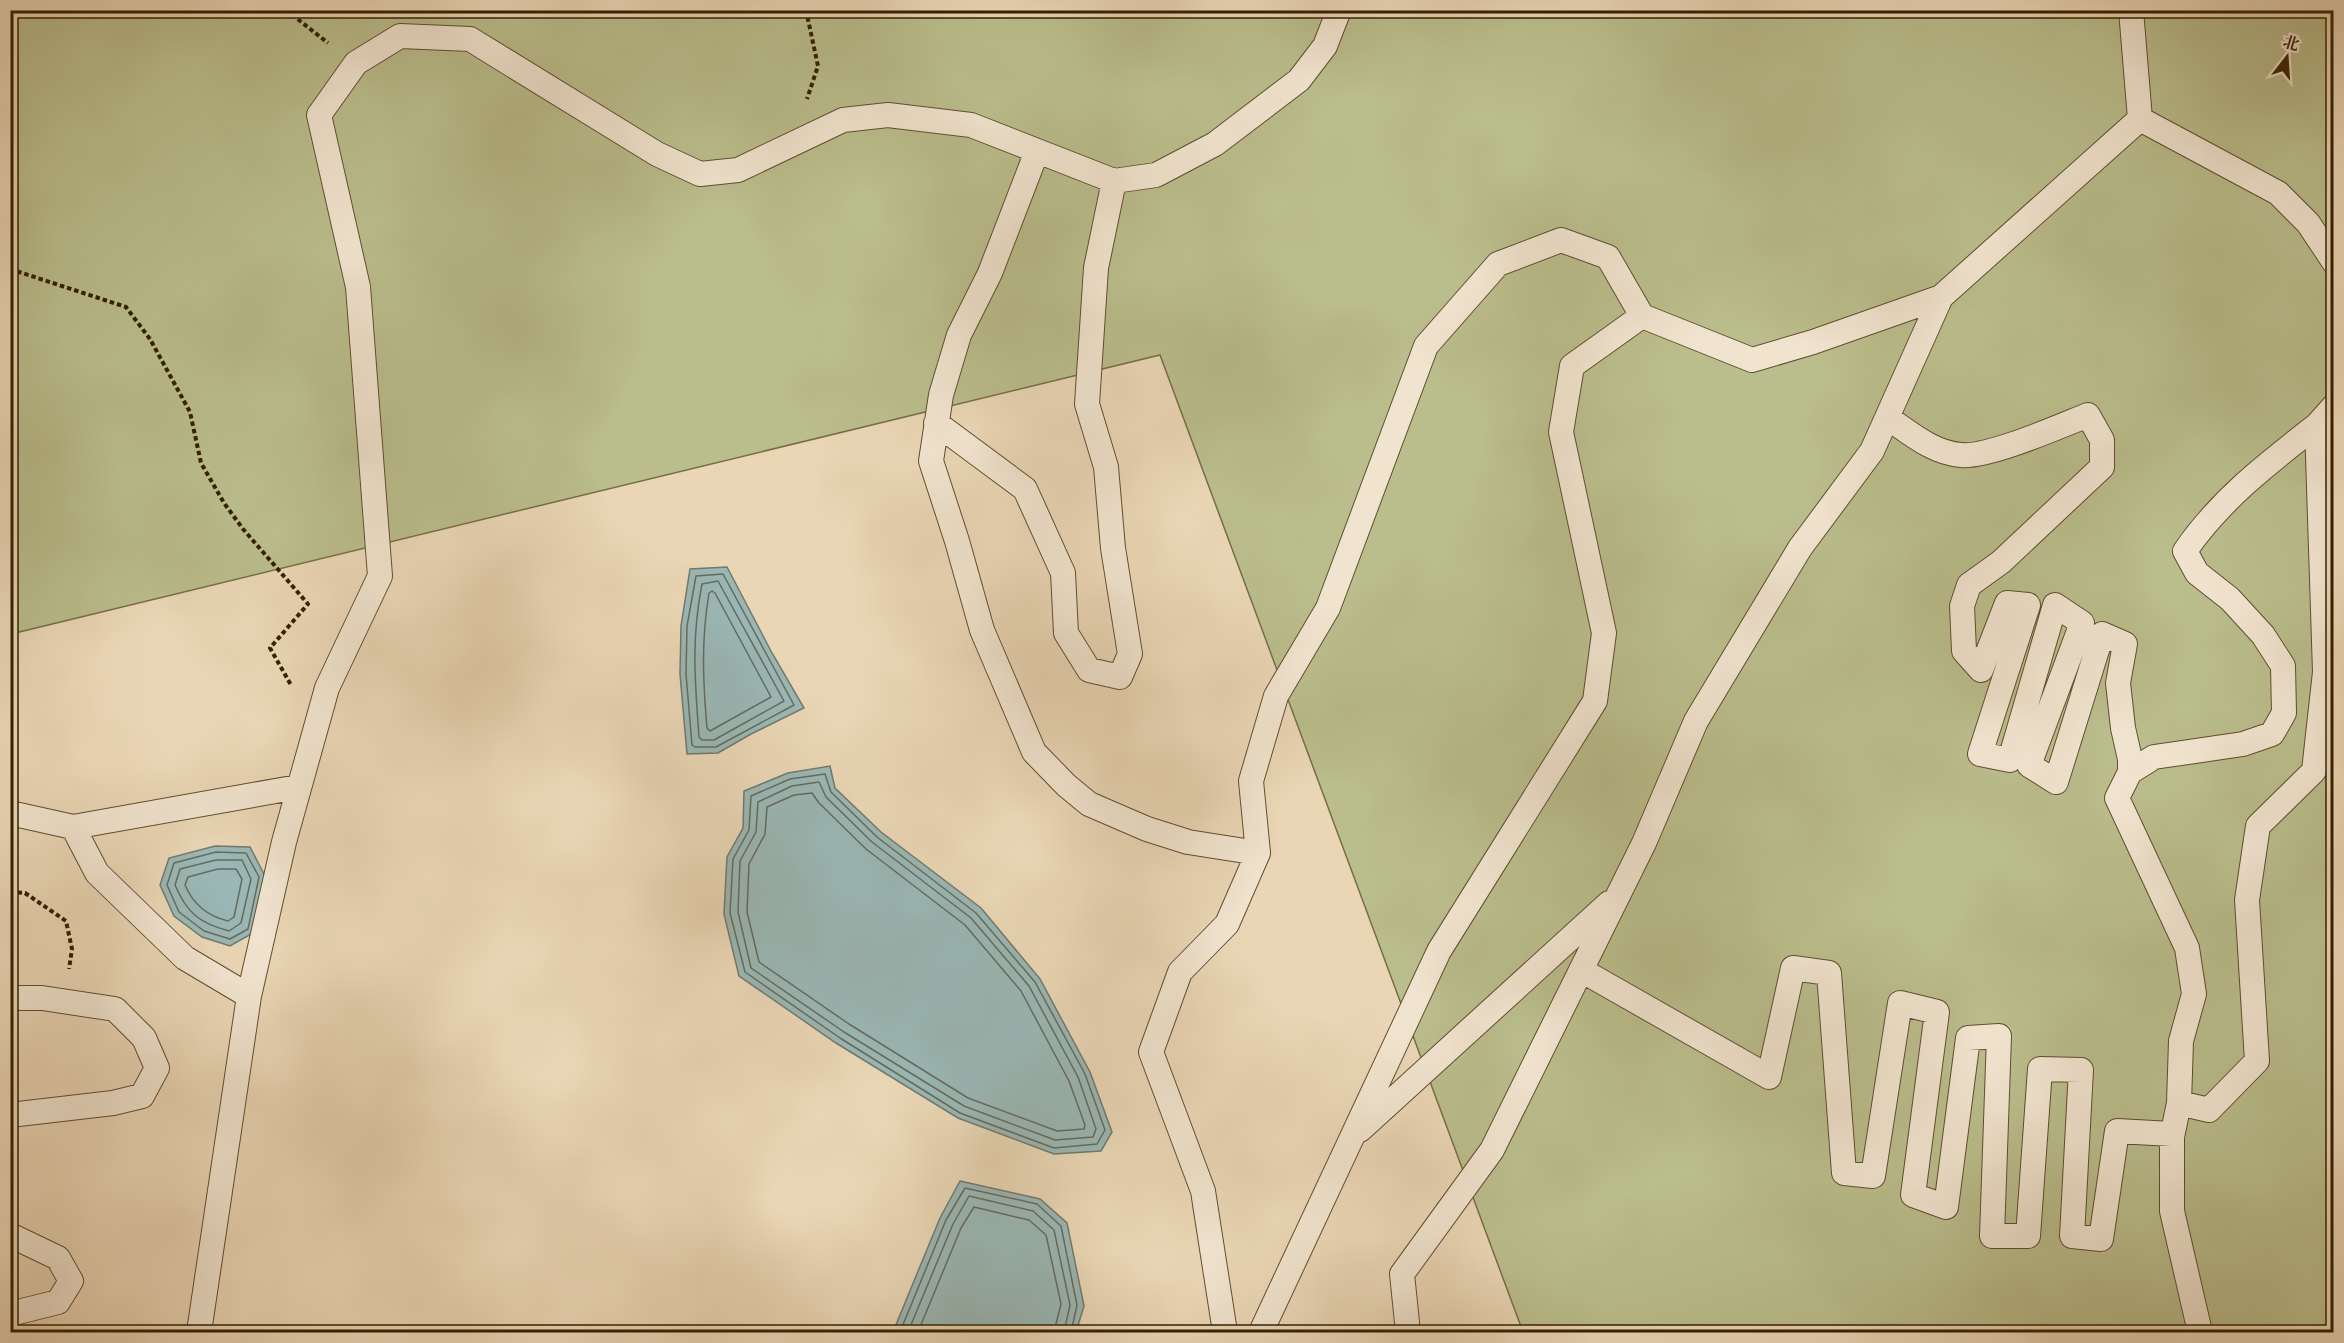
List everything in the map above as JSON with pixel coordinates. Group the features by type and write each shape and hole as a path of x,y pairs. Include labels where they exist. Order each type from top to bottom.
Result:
{"lane":[{"path":"199,1332 249,996 298,787 327,688 380,576 358,287 320,115 356,63 400,36 470,39 657,154 700,174 738,170 843,120 888,115 971,125 1114,181 1156,175 1215,144 1290,87 1299,80 1325,46 1339,10"},
{"path":"2131,10 2140,119"},
{"path":"2140,119 2278,193 2308,223 2334,262"},
{"path":"1225,1332 1203,1191 1151,1052 1180,972 1227,924 1258,853 1251,781 1276,696 1328,608 1426,346 1498,264 1561,240 1608,257 1642,316 1752,360 1813,342 1941,297 2140,119"},
{"path":"1037,151 990,273 959,335 941,395 930,461 957,541 982,630 1034,752 1066,785 1089,804 1147,829 1188,842 1258,853"},
{"path":"936,423 1025,489 1063,573 1066,633 1089,670 1120,677 1130,654 1113,548 1106,467 1087,404 1096,268 1114,181"},
{"path":"1408,1332 1401,1274 1492,1150 1644,843 1696,721 1800,549 1872,451 1941,297"},
{"path":"1261,1332 1439,951 1595,701 1604,633 1561,432 1572,366 1642,316"},
{"path":"2130,772 2154,757 2243,744 2272,734 2284,713 2283,666 2263,635 2230,599 2197,573 2185,551 2204,523 2258,470 2317,425 2334,406"},
{"path":"1888,418 1926,445 1961,456 1992,451 2088,415 2102,440 2102,467 2001,562 1969,585 1962,606 1964,651 1981,670 2007,603 2028,605 1980,754 2010,760 2055,605 2082,623 2029,765 2056,782 2102,634 2125,644 2118,683 2122,728 2130,759 2130,772 2117,798 2187,948 2194,994 2181,1041 2179,1103 2172,1134 2172,1211 2200,1332"},
{"path":"2179,1103 2209,1110 2257,1061 2247,900 2258,826 2314,771 2325,672 2317,425"},
{"path":"10,813 73,827 298,787"},
{"path":"73,827 97,873 185,958 249,996"},
{"path":"1352,1138 1619,893"},
{"path":"1581,970 1769,1077 1793,968 1828,973 1844,1173 1873,1176 1900,1003 1937,1012 1913,1196 1946,1207 1968,1038 1999,1036 1992,1236 2028,1236 2040,1069 2082,1070 2072,1236 2101,1239 2117,1131 2172,1134"},
{"path":"10,998 42,998 115,1009 144,1038 156,1068 142,1096 113,1103 10,1115"},
{"path":"10,1235 58,1258 71,1281 58,1302 10,1314"}],"path":[{"path":"286,10 356,63"},
{"path":"806,10 818,66 804,109 843,120"},
{"path":"10,269 126,307 150,339 190,412 201,464 224,503 243,529 308,604 270,648 295,692 327,688"},
{"path":"10,892 26,893 66,921 72,949 64,1001"}],"green space":[{"path":"10,11 2333,11 2333,1332 1523,1332 1160,355 11,634"}],"water":[{"path":"727,567 804,708 718,753 687,754 680,674 681,626 690,569"},
{"path":"830,766 835,788 881,832 981,908 1040,979 1090,1072 1112,1132 1101,1151 1054,1154 958,1118 836,1043 739,976 724,914 727,857 743,828 744,791 788,773"},
{"path":"215,846 250,847 265,876 253,933 230,946 202,937 174,916 160,885 169,858"},
{"path":"960,1181 1040,1199 1067,1223 1084,1306 1076,1332 893,1332 940,1218"}]}
